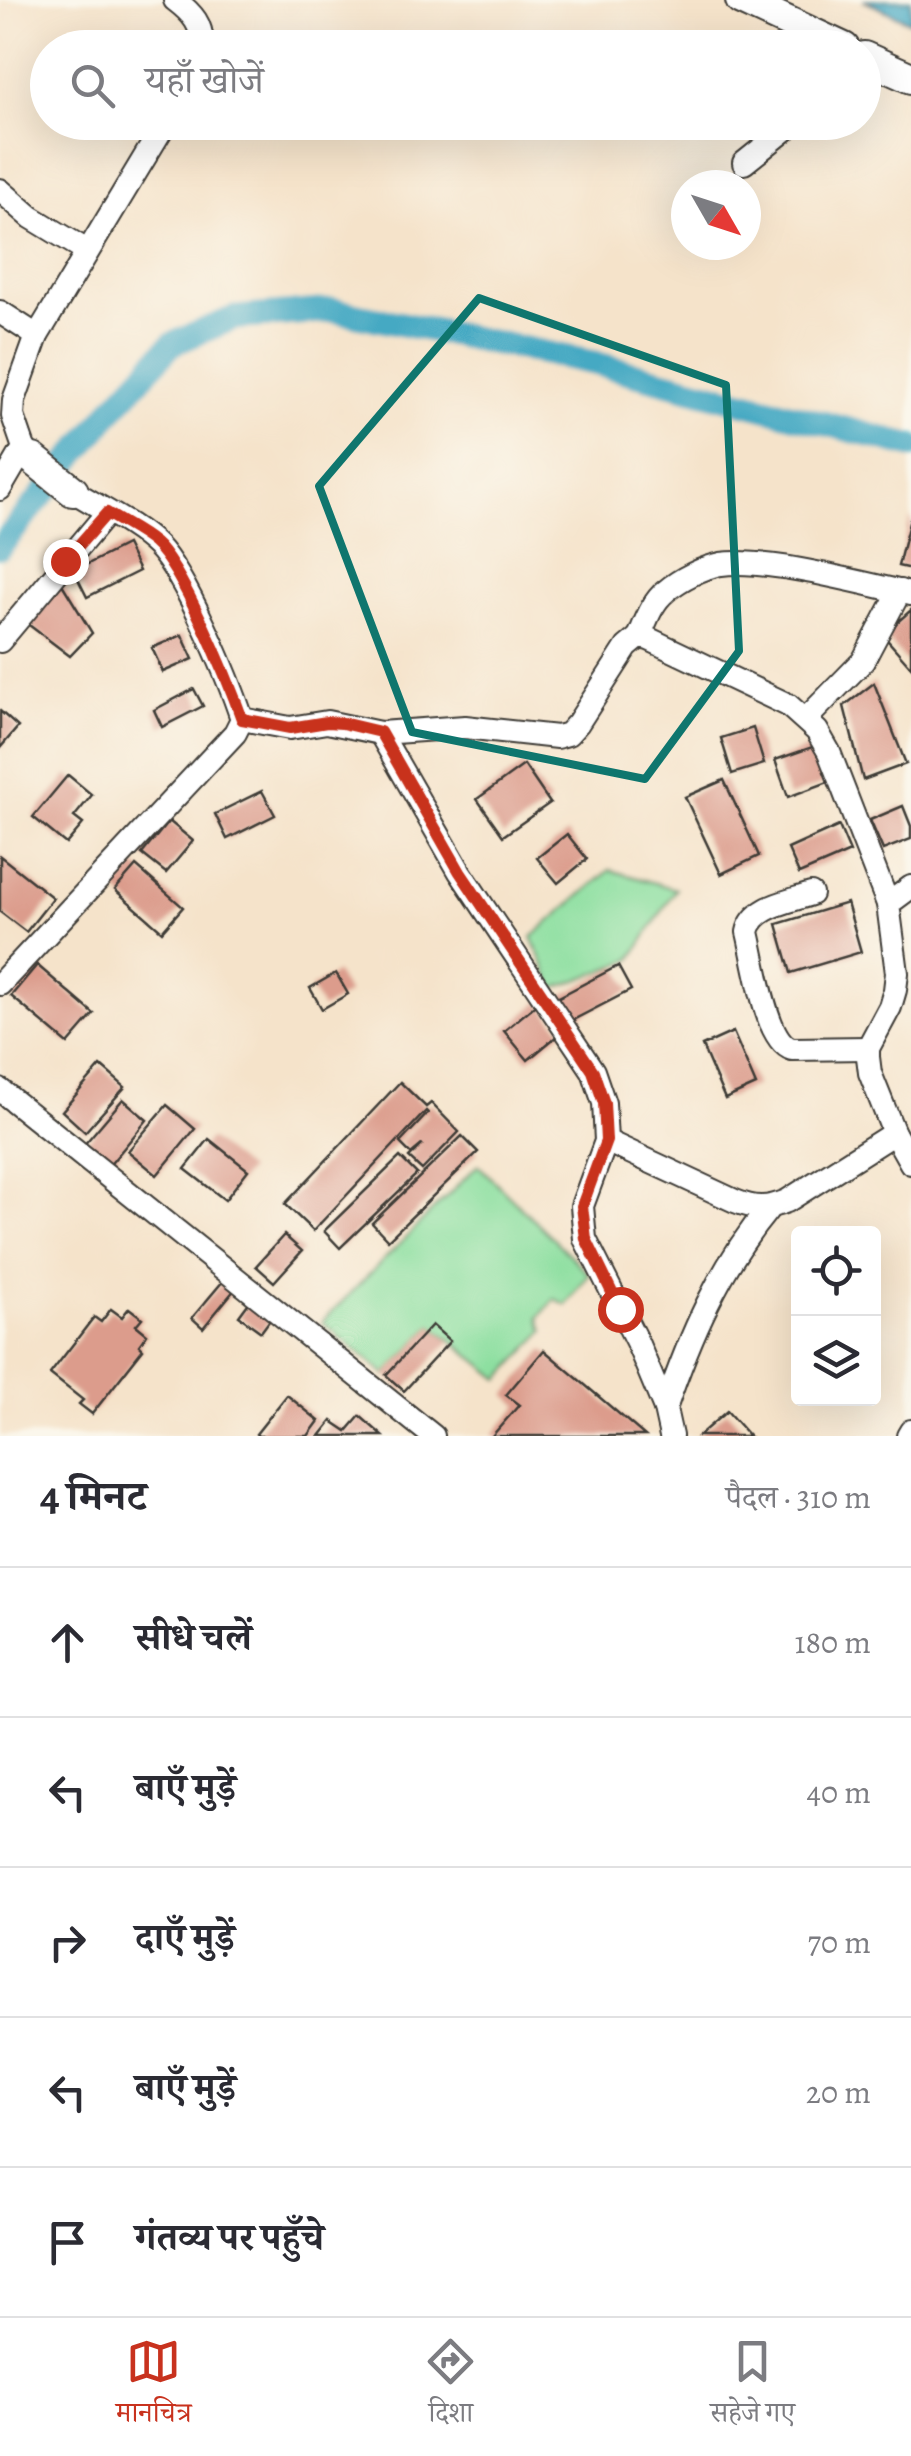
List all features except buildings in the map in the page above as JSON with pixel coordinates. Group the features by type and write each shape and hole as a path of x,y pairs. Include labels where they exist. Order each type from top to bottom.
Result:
{"street":[{"path":"175,0 190,11 202,30"},
{"path":"741,0 804,30"},
{"path":"881,64 911,78"},
{"path":"0,984 235,733 242,719 230,685 172,564 156,544 73,490 29,454 12,416 37,336 155,140"},
{"path":"744,164 773,140"},
{"path":"0,190 30,217 87,251"},
{"path":"0,312 37,336"},
{"path":"0,488 29,454"},
{"path":"0,642 107,513"},
{"path":"242,719 290,728 327,722 380,732 465,727 557,737 568,734 627,647 639,637 656,602 667,590 704,569 723,564 799,572 906,592 863,661 806,718"},
{"path":"639,637 788,705 806,718 829,752 888,904 897,973 890,1007 868,1048 870,1073 911,1163"},
{"path":"380,732 460,872 593,1071 604,1103 606,1141 582,1206 586,1239 637,1342 665,1409 671,1436"},
{"path":"888,904 911,886"},
{"path":"811,894 765,910 750,924 748,932 772,1032 783,1046 792,1049 868,1048"},
{"path":"0,1090 419,1432"},
{"path":"606,1141 752,1208 769,1208 787,1201 894,1132"},
{"path":"665,1409 697,1322 730,1261 769,1208"}],"highlighted area":[{"path":"479,298 726,385 739,651 645,779 412,732 319,486"}],"green space":[{"path":"610,870 676,889 631,960 554,989 532,937"},
{"path":"478,1165 589,1274 566,1305 555,1299 539,1317 544,1331 500,1379 432,1325 386,1375 322,1322"}],"water":[{"path":"863,0 911,0 911,22"}],"waterway":[{"path":"0,547 116,405 172,344 234,318 333,310 594,363 911,446"}],"route":[{"path":"65,561 107,513 156,544 172,564 230,685 242,719 290,728 342,723 380,732 460,872 593,1071 604,1103 606,1141 582,1206 593,1258 620,1309"}]}
